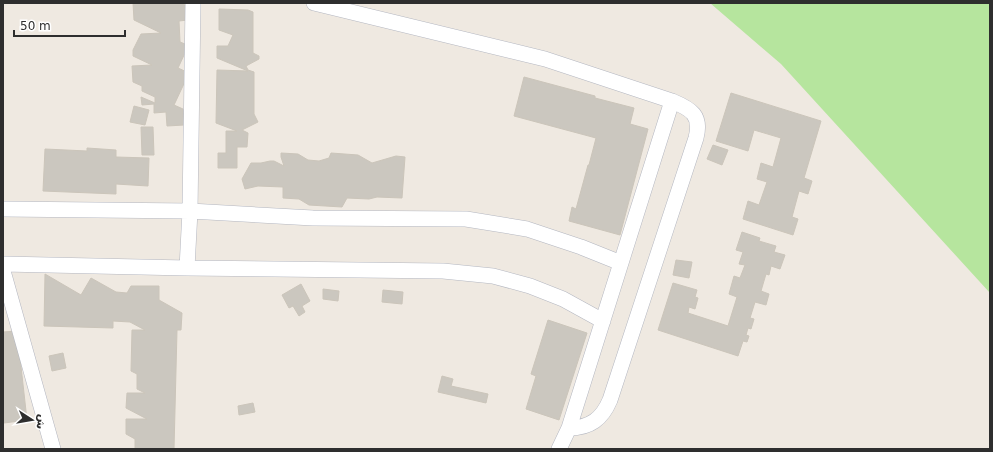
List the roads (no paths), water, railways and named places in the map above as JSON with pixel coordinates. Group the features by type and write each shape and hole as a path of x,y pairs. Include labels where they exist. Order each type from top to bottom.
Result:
{"street":[{"path":"187,268 190,211 193,3"},
{"path":"314,3 545,59 672,101 687,108 696,118 698,125 696,138 607,408 602,415 587,426 569,428"},
{"path":"558,449 569,428 672,101"},
{"path":"3,209 190,211 312,218 466,219 527,229 581,247 621,263"},
{"path":"3,264 444,271 493,276 530,286 563,299 603,321"},
{"path":"3,271 53,449"}]}
